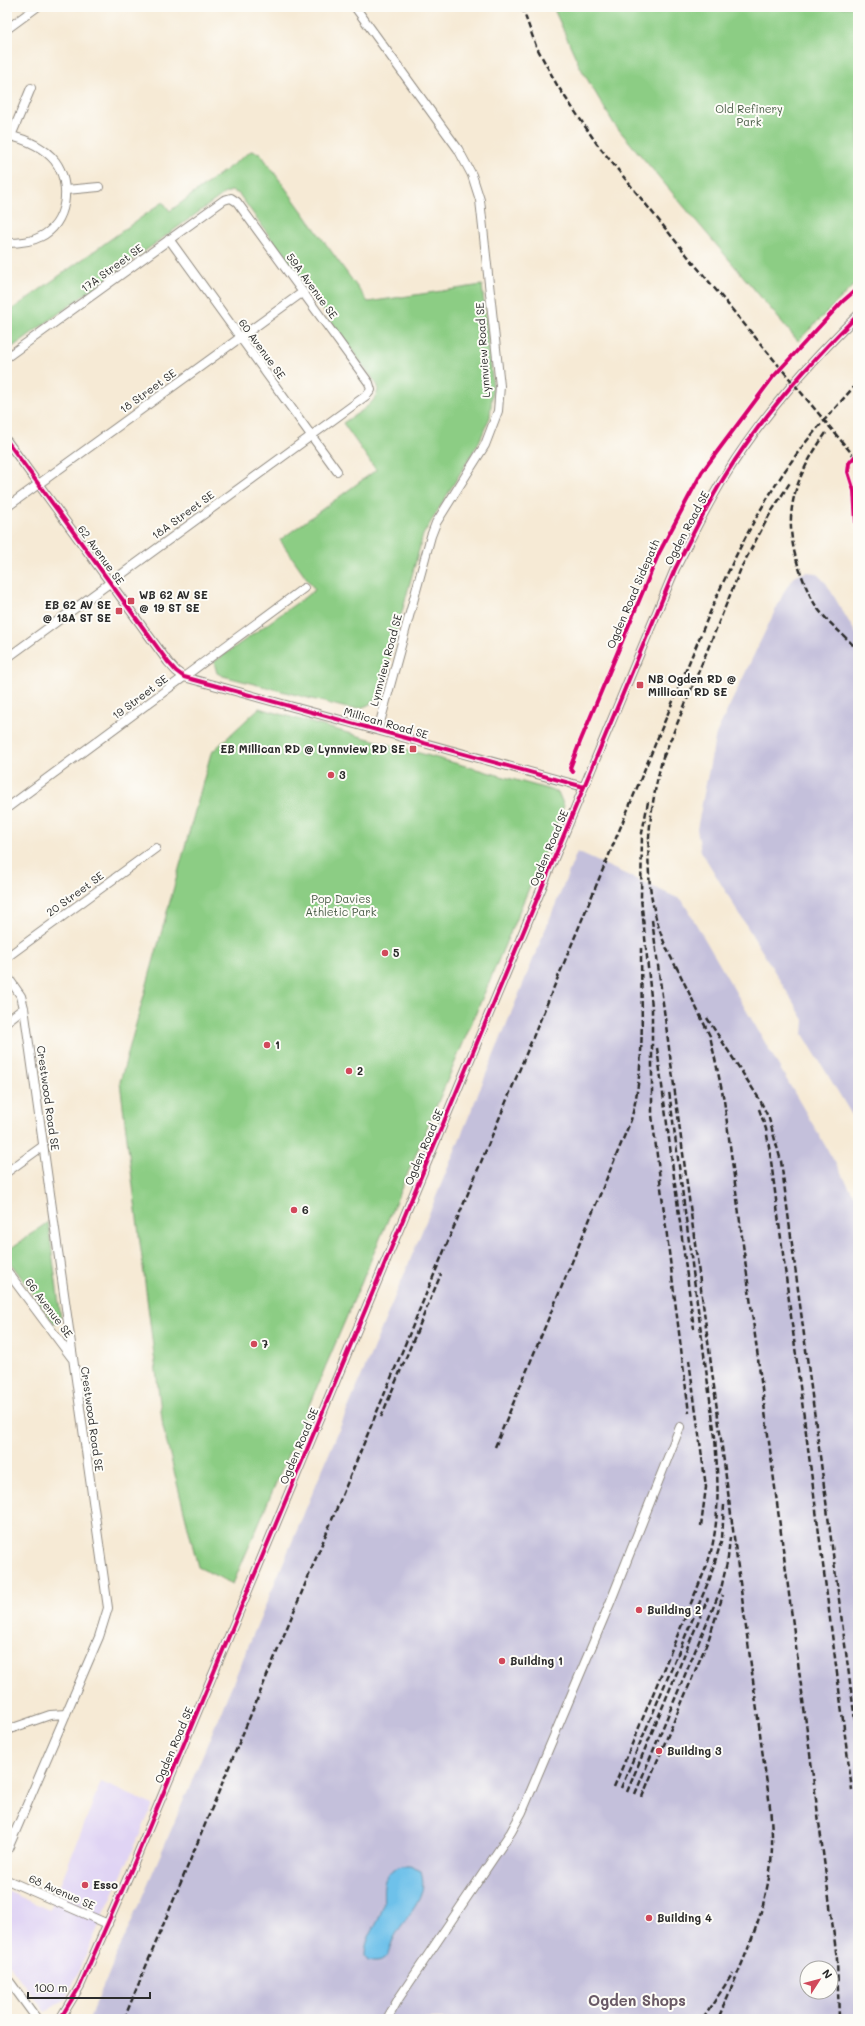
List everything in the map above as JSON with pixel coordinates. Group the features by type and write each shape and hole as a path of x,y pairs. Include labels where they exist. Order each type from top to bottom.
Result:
{"street":[{"path":"7,28 37,7"},
{"name":"Lynnview Road SE","path":"355,7 458,150 472,175 480,200 500,386 498,411 485,445 436,523 431,536 378,730"},
{"path":"7,243 26,241 41,237 58,220 65,205 66,190 60,170 47,153 37,146 9,135 31,88"},
{"path":"66,190 99,187"},
{"name":"17A Street SE","path":"7,357 169,239 224,200 231,198"},
{"name":"59A Avenue SE","path":"231,198 237,202 303,292 369,383 371,390"},
{"name":"60 Avenue SE","path":"169,239 337,471"},
{"name":"18 Street SE","path":"7,507 303,292"},
{"name":"Ogden Road SE","path":"60,2019 75,1996 108,1924 675,569 696,527 725,476 758,427 791,385 858,315"},
{"name":"18A Street SE","path":"7,658 367,395 371,390"},
{"name":"62 Avenue SE","path":"7,441 168,662 184,677"},
{"name":"19 Street SE","path":"7,808 304,588"},
{"name":"Millican Road SE","path":"184,677 584,787"},
{"name":"20 Street SE","path":"7,957 156,848"},
{"name":"Crestwood Road SE","path":"7,976 21,996 24,1008 108,1608 99,1637 7,1851"},
{"path":"7,1021 24,1008"},
{"path":"7,1172 43,1146"},
{"name":"66 Avenue SE","path":"7,1270 73,1359"},
{"path":"387,2019 399,1998 519,1818 610,1603 680,1427"},
{"path":"7,1730 50,1715 66,1714"},
{"name":"68 Avenue SE","path":"7,1880 108,1924"},
{"path":"7,1978 37,2019"}],"shaded area":[{"path":"807,572 816,573 826,583 858,637 858,1125 803,1034 804,1020 701,851 697,829 716,734 785,590 795,575"},
{"path":"577,852 682,900 858,1202 858,2019 89,2019 172,1828 406,1270"},
{"path":"101,1782 153,1805 66,1999 45,2012 7,1962 7,1891 50,1910"}],"green space":[{"name":"Old Refinery Park","path":"553,7 858,7 858,281 798,341 614,124 580,67"},
{"path":"251,151 260,153 368,302 482,285 493,386 490,417 479,442 423,535 379,696 372,703 361,708 347,708 223,676 217,673 214,662 315,590 280,540 376,470 343,423 371,403 375,398 378,386 239,194 232,191 225,193 7,351 7,313 163,202 170,211"},
{"name":"Pop Davies Athletic Park","path":"259,708 558,792 564,806 233,1584 198,1567 163,1427 120,1082 211,753"},
{"path":"48,1222 61,1319 57,1323 54,1323 7,1258 7,1251"}],"water":[{"path":"402,1866 410,1866 421,1871 423,1881 422,1891 419,1899 398,1931 385,1957 378,1961 368,1960 365,1956 365,1949 369,1937 381,1913 385,1880 391,1871"}],"railway":[{"path":"522,7 536,46 557,85 597,144 686,254 858,461"},
{"path":"124,2019 716,598 755,520 777,483 802,447 858,382"},
{"path":"826,433 807,464 794,495 791,511 793,546 802,576 818,609 858,651"},
{"path":"663,758 742,566 770,514 791,481"},
{"path":"664,753 652,808 648,864 656,918 665,945 678,970"},
{"path":"648,802 642,833 641,898 652,1007 652,1115 689,1413"},
{"path":"652,920 768,1790 772,1834 770,1871 760,1914 745,1957 718,2019"},
{"path":"495,1447 631,1120 636,1099 641,1056 641,948"},
{"path":"676,966 710,1036 724,1100 837,1959 839,2019"},
{"path":"707,1018 760,1100 769,1119 781,1161 858,1743"},
{"path":"657,1048 694,1329"},
{"path":"614,1787 707,1565 715,1533 717,1502 715,1437 669,1091"},
{"path":"759,1109 766,1129 770,1153 852,1790"},
{"path":"381,1417 441,1274"},
{"path":"689,1360 706,1487 701,1526"},
{"path":"621,1788 710,1578 722,1539 724,1505"},
{"path":"635,1794 721,1589 728,1558 730,1537"},
{"path":"642,1797 709,1638 723,1595"},
{"path":"627,1792 708,1598"},
{"path":"703,2019 733,1973"}],"cycle path":[{"name":"Ogden Road Sidepath","path":"573,772 570,768 580,742 659,553 702,472 773,377 843,301 858,288"},
{"path":"60,2019 80,1986 132,1868 675,569 718,487 754,432 821,352 858,315"},
{"path":"7,441 168,662 184,677 584,787"},
{"path":"858,453 849,463 848,472 854,491 858,552"}],"place":[{"name":"WB 62 AV SE @ 19 ST SE","path":"131,601"},
{"name":"EB 62 AV SE @ 18A ST SE","path":"119,611"},
{"name":"NB Ogden RD @ Millican RD SE","path":"640,685"},
{"name":"EB Millican RD @ Lynnview RD SE","path":"413,749"},
{"name":"3","path":"331,775"},
{"name":"5","path":"385,953"},
{"name":"1","path":"267,1045"},
{"name":"2","path":"349,1071"},
{"name":"6","path":"294,1210"},
{"name":"7","path":"254,1344"},
{"name":"Building 2","path":"639,1610"},
{"name":"Building 1","path":"502,1661"},
{"name":"Building 3","path":"659,1751"},
{"name":"Esso","path":"85,1885"},
{"name":"Building 4","path":"649,1918"}],"district":[{"name":"Ogden Shops","path":"637,2001"}]}
